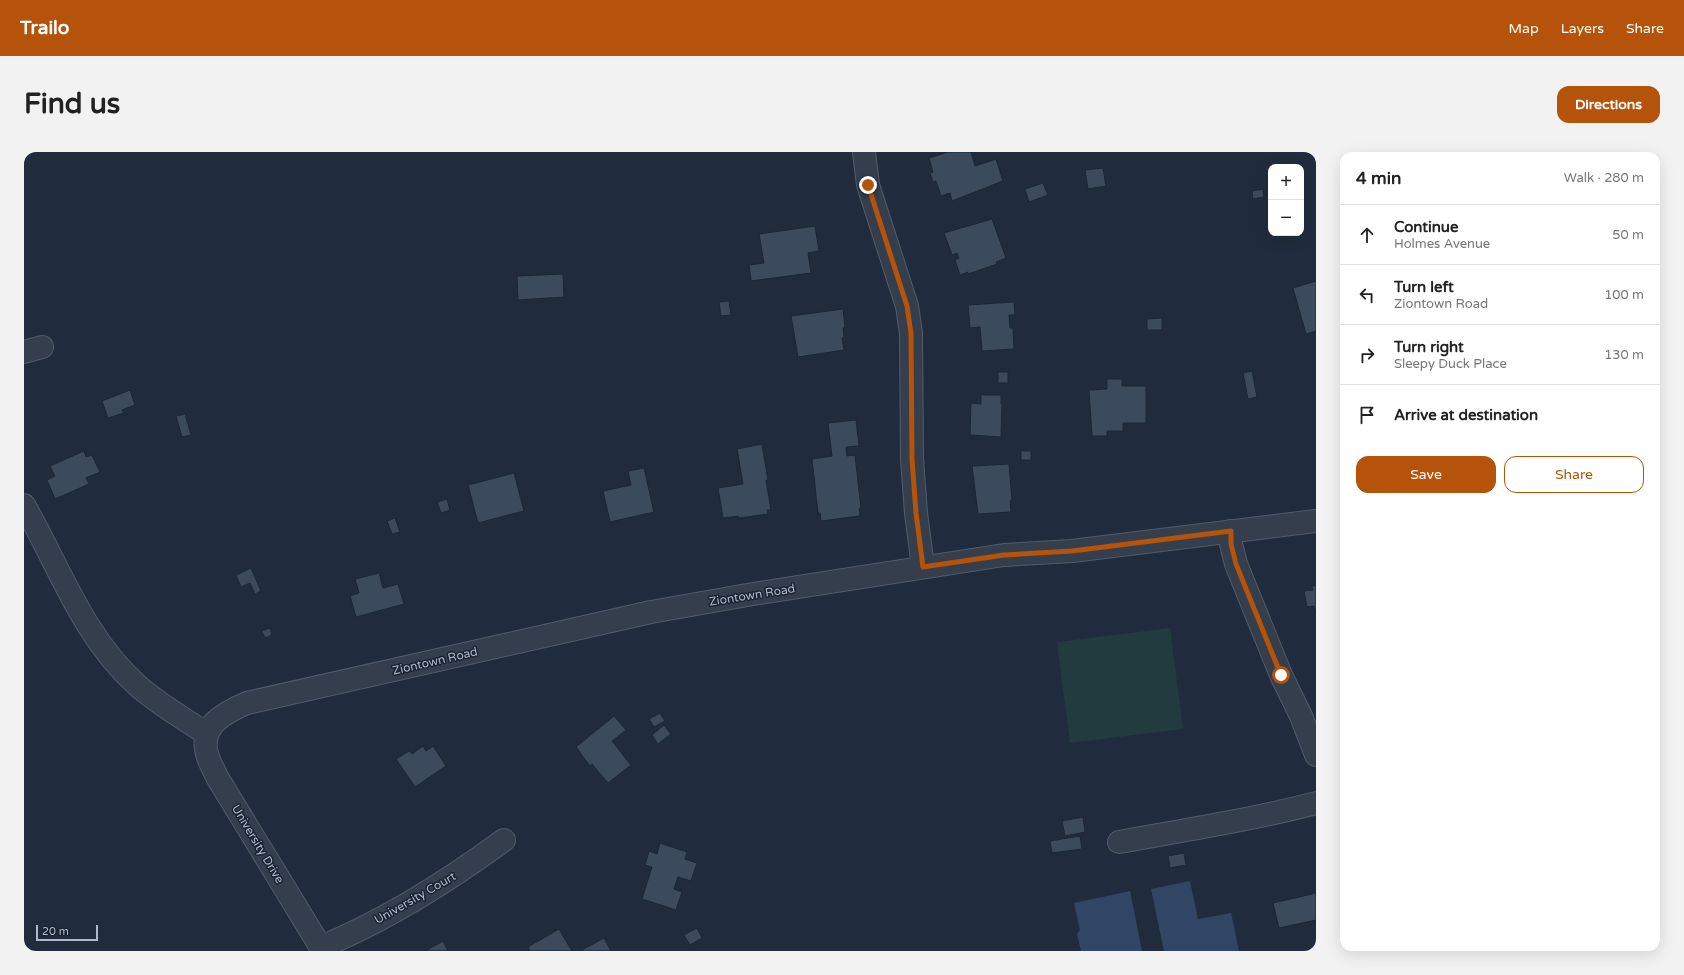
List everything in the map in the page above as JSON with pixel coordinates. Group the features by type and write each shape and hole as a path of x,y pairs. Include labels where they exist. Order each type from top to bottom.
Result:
{"street":[{"path":"864,152 868,185 907,306 911,333 912,459 916,513 923,567"},
{"path":"24,505 72,597 97,640 120,669 159,703 207,734"},
{"name":"Ziontown Road","path":"207,734 210,726 217,719 229,711 247,703 651,612 752,594 1004,555 1072,551 1316,521"},
{"path":"1231,531 1231,544 1236,564 1281,675 1301,716 1316,755"},
{"name":"University Drive","path":"207,734 205,744 207,754 217,777 322,949"},
{"path":"1119,842 1222,825 1316,803"},
{"name":"University Court","path":"322,949 352,935 459,873 504,840"}],"green space":[{"path":"1170,628 1183,729 1070,743 1057,642"}],"water":[{"path":"1190,881 1198,919 1231,913 1239,951 1164,951 1151,889"},
{"path":"1130,891 1142,951 1081,951 1077,934 1080,930 1074,903"}],"building":[{"path":"948,152 971,152 975,166 996,159 1003,181 952,201 950,193 941,196 936,181 933,182 930,173 933,172 929,158"},
{"path":"1103,168 1106,186 1088,189 1085,170"},
{"path":"1043,183 1048,195 1029,202 1025,189"},
{"path":"1263,189 1264,197 1253,199 1252,191"},
{"path":"992,219 1006,258 996,262 997,264 968,274 968,272 960,275 955,260 959,258 957,253 952,255 944,233"},
{"path":"815,226 819,251 808,253 811,273 751,281 749,265 764,263 759,234"},
{"path":"563,274 564,297 518,300 517,276"},
{"path":"1316,281 1316,331 1306,334 1293,288"},
{"path":"729,301 731,315 721,316 719,302"},
{"path":"1014,302 1015,315 1009,315 1010,328 1013,328 1014,349 982,351 980,327 970,328 968,305"},
{"path":"843,309 845,327 843,328 844,337 842,338 844,350 798,357 791,316"},
{"path":"1162,318 1162,330 1147,330 1147,319"},
{"path":"1252,371 1257,397 1248,399 1243,373"},
{"path":"998,372 1008,372 1008,383 998,383"},
{"path":"1107,379 1122,379 1122,386 1146,386 1146,423 1123,423 1123,431 1107,431 1107,436 1092,436 1089,390 1107,389"},
{"path":"130,390 135,405 122,410 124,413 108,418 102,401"},
{"path":"981,395 1001,395 1001,437 970,435 971,403 981,404"},
{"path":"185,414 191,435 182,437 176,416"},
{"path":"856,420 859,446 846,447 847,456 855,455 861,508 859,509 860,516 821,521 820,513 818,513 812,459 832,456 828,423"},
{"path":"762,444 771,510 767,510 768,514 739,518 738,516 723,518 718,488 743,484 737,449"},
{"path":"84,451 86,457 92,455 100,472 86,478 89,484 55,499 47,480 55,476 50,466"},
{"path":"1021,451 1031,451 1031,460 1021,460"},
{"path":"1009,464 1012,500 1010,501 1011,512 978,514 972,466"},
{"path":"644,468 654,512 610,522 603,491 631,485 628,471"},
{"path":"514,473 524,511 478,523 468,485"},
{"path":"447,499 450,510 441,513 437,502"},
{"path":"395,518 400,532 392,534 387,521"},
{"path":"251,568 261,591 255,594 250,583 241,587 236,575"},
{"path":"379,573 383,588 398,584 404,604 356,617 350,596 359,593 355,579"},
{"path":"1316,585 1315,611 1314,606 1307,607 1304,591 1313,590 1312,586"},
{"path":"270,628 272,635 265,638 262,631"},
{"path":"660,713 665,721 654,727 649,719"},
{"path":"614,716 626,730 612,741 631,765 608,783 592,764 590,766 576,747"},
{"path":"664,725 671,734 658,744 652,735"},
{"path":"423,746 426,751 433,746 446,766 415,787 396,759 409,751 412,754"},
{"path":"1083,817 1085,832 1065,836 1062,821"},
{"path":"1080,836 1082,849 1052,853 1050,841"},
{"path":"660,843 687,852 685,859 697,863 691,881 678,877 674,889 682,892 676,910 642,899 652,867 645,865 649,851 657,854"},
{"path":"1184,853 1186,865 1170,868 1168,856"},
{"path":"1316,893 1316,920 1279,928 1273,903"},
{"path":"697,928 702,938 690,945 684,935"},
{"path":"559,929 572,951 530,951 528,947"},
{"path":"604,938 611,951 582,951 582,950"},
{"path":"443,941 448,951 425,951"}],"route":[{"path":"868,185 907,306 911,333 912,459 916,513 923,567 1004,555 1072,551 1231,531 1231,544 1236,564 1281,675"}]}
